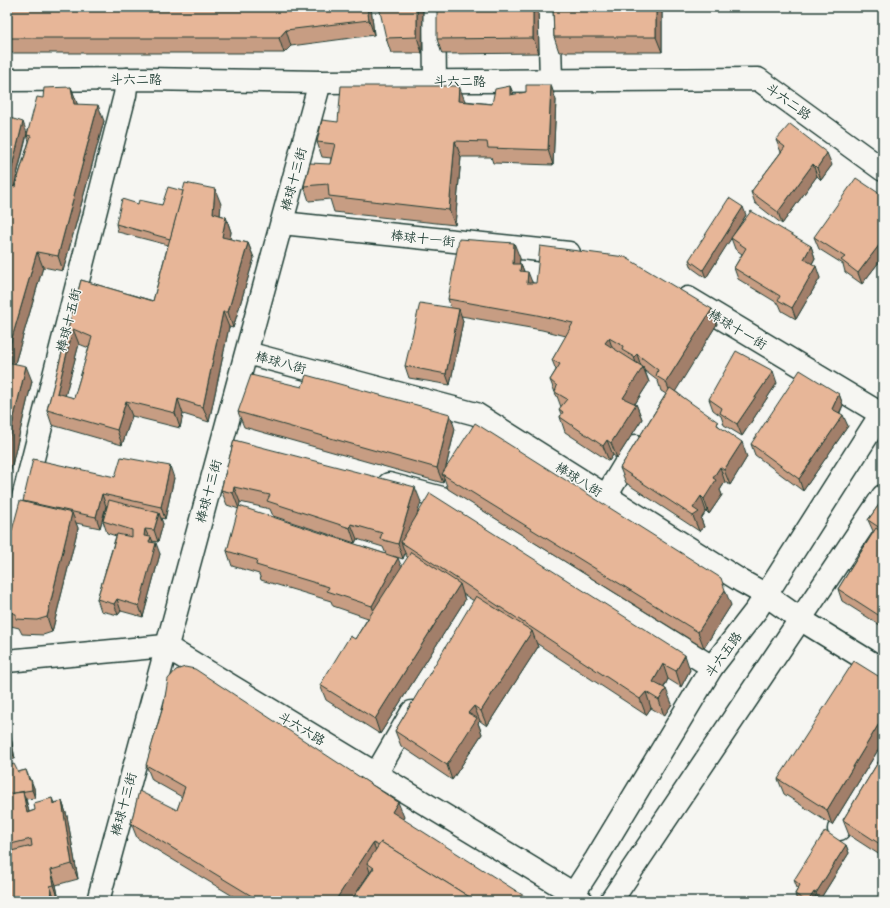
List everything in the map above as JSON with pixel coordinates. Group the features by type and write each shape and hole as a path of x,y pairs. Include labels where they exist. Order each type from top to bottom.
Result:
{"street":[{"path":"434,7 435,81"},
{"path":"549,7 551,80"},
{"name":"斗六二路","path":"7,80 127,79 320,82 758,79 883,170"},
{"name":"棒球十五街","path":"7,561 125,95 127,79"},
{"name":"棒球十三街","path":"98,901 165,646 320,82"},
{"name":"棒球十一街","path":"282,223 591,256"},
{"name":"棒球十一街","path":"670,288 882,412"},
{"name":"棒球八街","path":"246,353 476,414 883,670"},
{"name":"斗六五路","path":"575,899 596,859 712,667 757,609 882,412"},
{"path":"606,496 646,430"},
{"path":"223,438 245,444"},
{"path":"367,478 442,498 712,667"},
{"path":"575,899 618,898 800,619 883,496"},
{"path":"7,661 165,646"},
{"name":"斗六六路","path":"165,646 376,774 575,899"},
{"path":"376,774 423,693"},
{"path":"840,829 883,760"}],"building":[{"path":"7,7 367,7 369,20 286,30 279,38 7,38"},
{"path":"379,7 417,7 417,37 386,38"},
{"path":"437,7 533,7 533,38 437,39"},
{"path":"553,7 656,7 656,37 554,37"},
{"path":"526,85 551,85 548,150 488,148 487,142 455,141 449,210 329,196 328,184 304,186 310,163 330,164 335,144 317,142 322,120 338,122 341,86 459,86 458,101 492,104 495,89 510,86 510,95 526,92"},
{"path":"71,87 74,104 98,105 58,256 37,252 7,355 7,185 15,187 31,136 27,135 37,97 43,98 44,88"},
{"path":"7,117 23,122 9,179 7,179"},
{"path":"790,124 827,153 817,168 813,164 778,212 751,192 785,147 776,140"},
{"path":"856,178 883,196 883,240 858,273 841,260 845,257 814,237"},
{"path":"185,183 215,189 213,213 226,217 222,237 248,243 228,312 223,312 203,407 178,399 175,413 126,401 117,430 47,410 81,280 153,301","holes":["73,329 92,337 74,398 57,393"]},
{"path":"168,187 183,191 170,239 116,224 122,199 138,204 139,200 162,205"},
{"path":"729,198 743,207 703,270 689,260"},
{"path":"751,211 811,246 804,259 816,266 792,308 778,300 780,296 734,268 746,248 731,238"},
{"path":"459,239 514,243 513,264 521,264 520,271 528,272 527,283 536,283 540,246 625,257 712,309 666,382 656,376 658,370 637,354 634,357 622,350 623,346 609,338 605,343 643,367 623,398 636,404 611,443 607,440 603,446 560,417 563,412 559,409 567,399 555,392 557,386 550,380 560,364 552,360 573,323 448,299"},
{"path":"420,303 459,309 446,374 405,366"},
{"path":"736,351 773,371 737,424 720,413 722,408 709,399"},
{"path":"7,362 26,366 7,447"},
{"path":"800,370 839,394 832,409 843,415 799,479 751,444"},
{"path":"251,375 302,387 306,375 450,414 437,468 238,412"},
{"path":"670,388 718,422 717,425 742,442 724,470 720,467 713,478 716,480 704,499 701,496 693,508 699,512 693,516 620,468"},
{"path":"475,423 721,578 725,590 698,632 442,474"},
{"path":"234,440 415,487 398,544 380,539 382,533 351,524 350,528 267,501 270,495 234,487 233,493 221,490"},
{"path":"121,457 170,466 161,507 102,494 96,517 23,501 33,459 115,477"},
{"path":"430,493 685,655 676,671 663,664 653,682 666,689 659,700 646,692 640,699 401,542"},
{"path":"883,499 883,530 868,520"},
{"path":"109,500 159,513 154,530 145,529 144,536 151,537 149,542 156,543 139,606 117,599 114,604 97,599 117,534 132,537 132,530 103,521"},
{"path":"20,501 72,513 47,617 37,620 16,619 16,614 7,611 7,549"},
{"path":"239,506 398,558 372,606 327,591 329,587 256,565 257,560 227,551"},
{"path":"876,528 883,533 883,618 838,589"},
{"path":"411,552 460,584 375,719 320,685 350,636 355,639"},
{"path":"476,596 532,631 481,711 474,706 468,713 477,718 447,765 395,731"},
{"path":"854,661 883,679 883,717 827,810 778,779"},
{"path":"185,667 195,669 398,802 392,812 532,901 476,901 381,842 379,846 373,843 335,901 260,901 131,823 139,791 177,810 185,787 146,765 164,703 168,679 176,670"},
{"path":"7,728 10,747 7,748"},
{"path":"883,754 883,846 843,820"},
{"path":"14,764 18,772 26,770 29,780 31,780 32,790 7,794 7,766"},
{"path":"23,792 27,813 35,810 34,803 52,798 53,804 62,801 72,864 51,870 54,885 50,886 53,901 7,901 7,852 32,846 31,839 7,845 7,794"},
{"path":"825,831 846,845 816,893 814,892 808,901 806,901 795,894 800,885 794,880"},
{"path":"381,842 476,901 351,901 374,868 367,863"}]}
